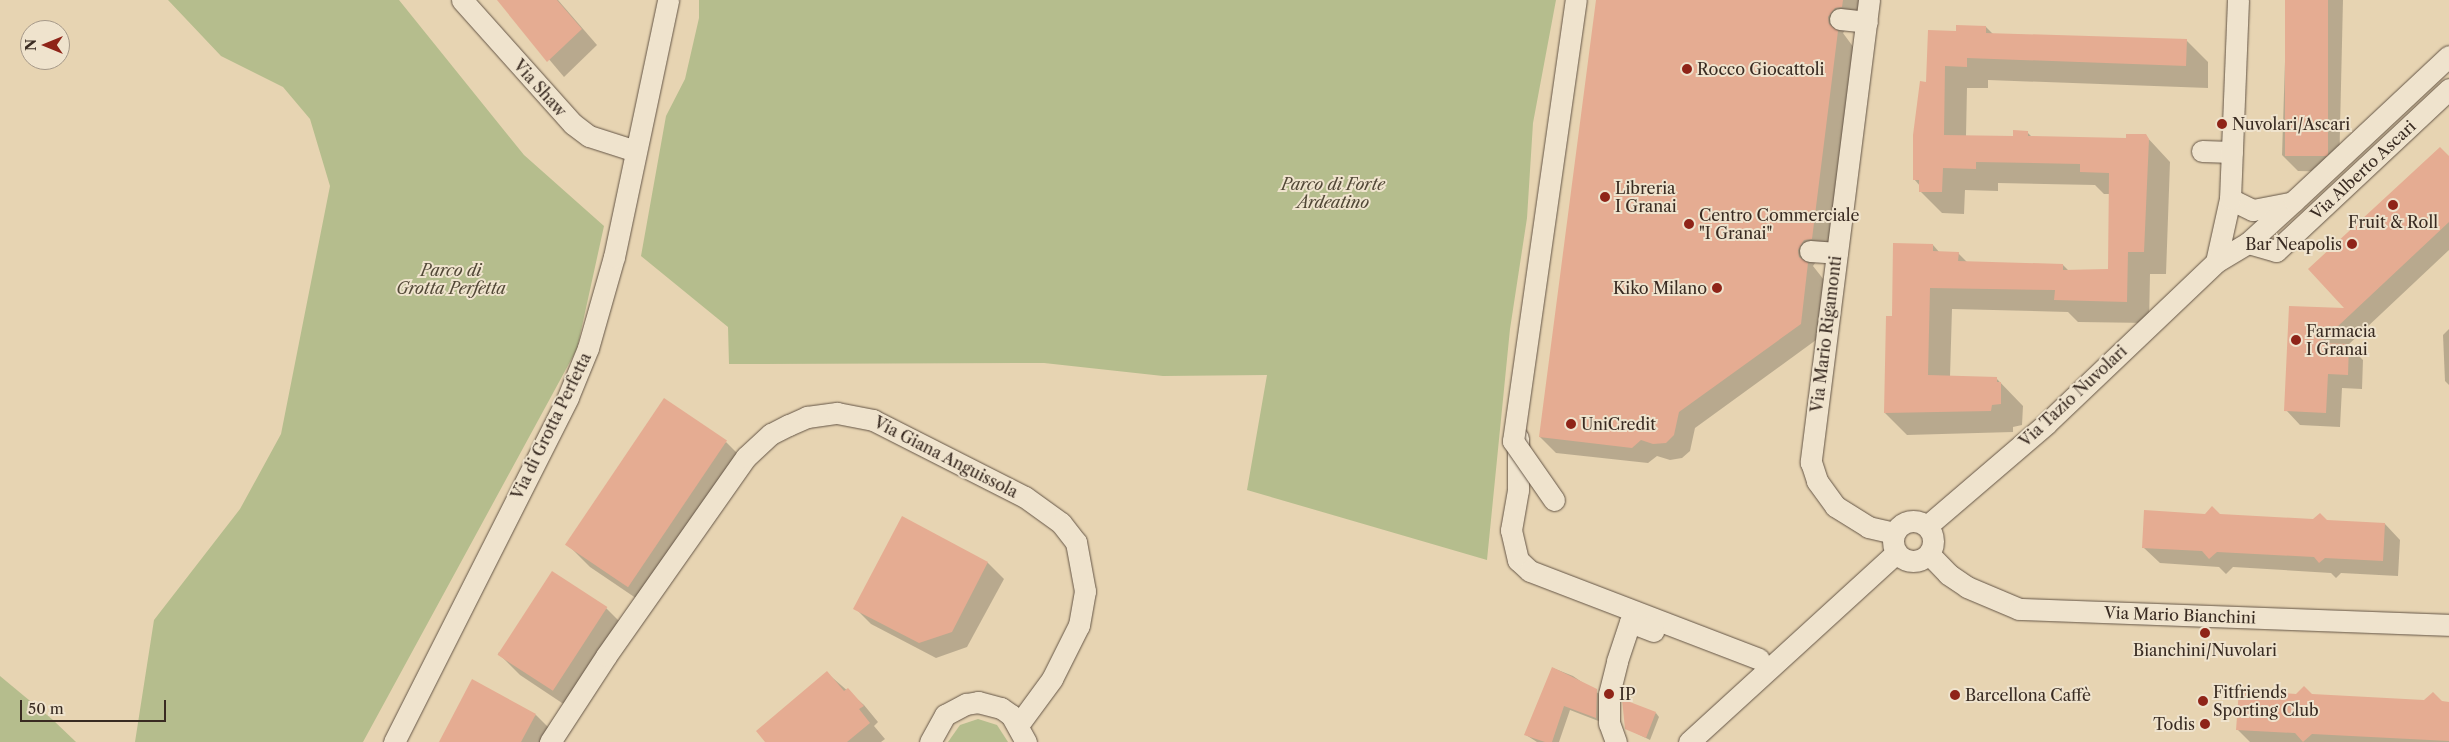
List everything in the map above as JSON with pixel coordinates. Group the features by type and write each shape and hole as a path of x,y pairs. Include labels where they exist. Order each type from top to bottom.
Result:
{"street":[{"name":"Via Shaw","path":"462,0 572,124 589,136 636,151"},
{"name":"Via di Grotta Perfetta","path":"394,742 580,368 607,285 668,0"},
{"path":"1554,500 1514,441 1577,0"},
{"path":"1577,0 1518,426 1518,490 1511,530 1513,542 1518,560 1530,571 1761,666"},
{"name":"Via Mario Rigamonti","path":"1870,0 1811,449 1812,468 1822,490 1835,506 1895,543"},
{"path":"2216,262 2230,199 2238,0"},
{"path":"1840,19 1867,22"},
{"name":"Via Alberto Ascari","path":"2294,201 2449,56"},
{"name":"Via Alberto Ascari","path":"2248,243 2276,251 2449,89"},
{"path":"2409,94 2424,112"},
{"path":"2202,151 2232,152"},
{"path":"2230,199 2253,210 2274,208 2294,201"},
{"name":"Via Tazio Nuvolari","path":"1927,526 2047,423 2216,262 2248,243 2294,201"},
{"path":"1810,251 1836,253"},
{"name":"Via Giana Anguissola","path":"550,742 645,599 746,457 771,434 793,422 837,413 873,420 1025,497 1061,523 1076,542 1085,591 1079,624 1052,679 1022,733"},
{"path":"1689,742 1761,666 1895,543 1906,522 1913,520 1927,526 1934,540 1929,554 1916,562 1909,561 1895,543"},
{"name":"Via Mario Bianchini","path":"1929,554 1962,584 2019,608 2449,625"},
{"path":"1616,742 1609,722 1609,694 1630,622 1761,666"},
{"path":"930,742 945,715 966,704 990,704 1001,708 1022,733"}],"green space":[{"name":"Parco di Grotta Perfetta","path":"168,0 399,0 524,155 604,226 577,349 363,742 135,742 154,620 240,509 281,434 330,186 310,119 283,87 221,56"},
{"name":"Parco di Forte Ardeatino","path":"699,0 1556,0 1533,123 1527,218 1510,329 1487,560 1247,490 1267,375 1163,376 1044,363 729,364 728,327 641,256 666,116 685,79 699,18"},
{"path":"0,676 53,720 76,742 0,742"},
{"path":"978,719 997,725 1008,742 948,742 960,725"}],"building":[{"path":"497,0 557,0 582,29 547,62"},
{"name":"Centro Commerciale \"I Granai\"","path":"1596,0 1843,0 1842,7 1835,8 1828,17 1829,24 1838,31 1812,239 1804,240 1798,250 1799,257 1808,263 1801,324 1679,412 1674,435 1666,443 1653,444 1641,440 1632,448 1539,437"},
{"path":"2285,0 2328,0 2328,156 2285,156"},
{"path":"1956,25 1986,26 1986,33 2187,39 2186,66 1967,58 1967,67 1945,66 1944,135 2013,136 2013,130 2028,131 2028,136 2126,138 2126,134 2146,134 2149,139 2144,252 2128,252 2127,302 2054,300 2055,290 1930,288 1928,375 1997,377 1997,382 2001,382 2001,404 1992,405 1991,411 1884,413 1886,316 1892,316 1893,243 1933,244 1933,251 1959,252 1958,261 2063,264 2063,270 2108,269 2109,173 2080,172 2080,164 1976,162 1976,169 1943,168 1942,192 1919,192 1919,180 1913,180 1913,135 1920,81 1926,82 1928,30 1956,31"},
{"path":"2440,147 2449,156 2449,222 2320,343 2349,344 2348,375 2328,374 2326,413 2284,411 2289,306 2344,308 2308,269"},
{"path":"664,398 727,440 628,587 565,545"},
{"path":"2212,506 2220,514 2313,519 2320,513 2327,520 2385,523 2383,561 2325,558 2319,563 2314,557 2217,552 2209,559 2202,551 2142,548 2144,510 2205,514"},
{"path":"902,516 988,562 952,632 919,643 853,609"},
{"path":"552,571 607,607 553,691 498,655"},
{"path":"1552,667 1597,689 1596,718 1564,706 1552,742 1545,742 1524,735"},
{"path":"827,671 844,691 848,688 864,706 859,709 870,723 847,742 765,742 756,731"},
{"path":"472,679 536,714 521,742 439,742"},
{"path":"2304,686 2312,694 2424,700 2433,692 2442,701 2449,702 2449,741 2312,734 2303,742 2295,733 2236,730 2239,690 2296,694"},
{"path":"1622,699 1656,712 1646,738 1625,729"}],"place":[{"name":"Rocco Giocattoli","path":"1687,69"},
{"name":"Nuvolari/Ascari","path":"2222,124"},
{"name":"Libreria I Granai","path":"1605,197"},
{"name":"Fruit & Roll","path":"2393,205"},
{"name":"Centro Commerciale \"I Granai\"","path":"1689,224"},
{"name":"Bar Neapolis","path":"2352,244"},
{"name":"Kiko Milano","path":"1717,288"},
{"name":"Farmacia I Granai","path":"2296,340"},
{"name":"UniCredit","path":"1571,424"},
{"name":"Bianchini/Nuvolari","path":"2205,633"},
{"name":"IP","path":"1609,694"},
{"name":"Barcellona Caffè","path":"1955,695"},
{"name":"Fitfriends Sporting Club","path":"2203,701"},
{"name":"Todis","path":"2205,724"}]}
